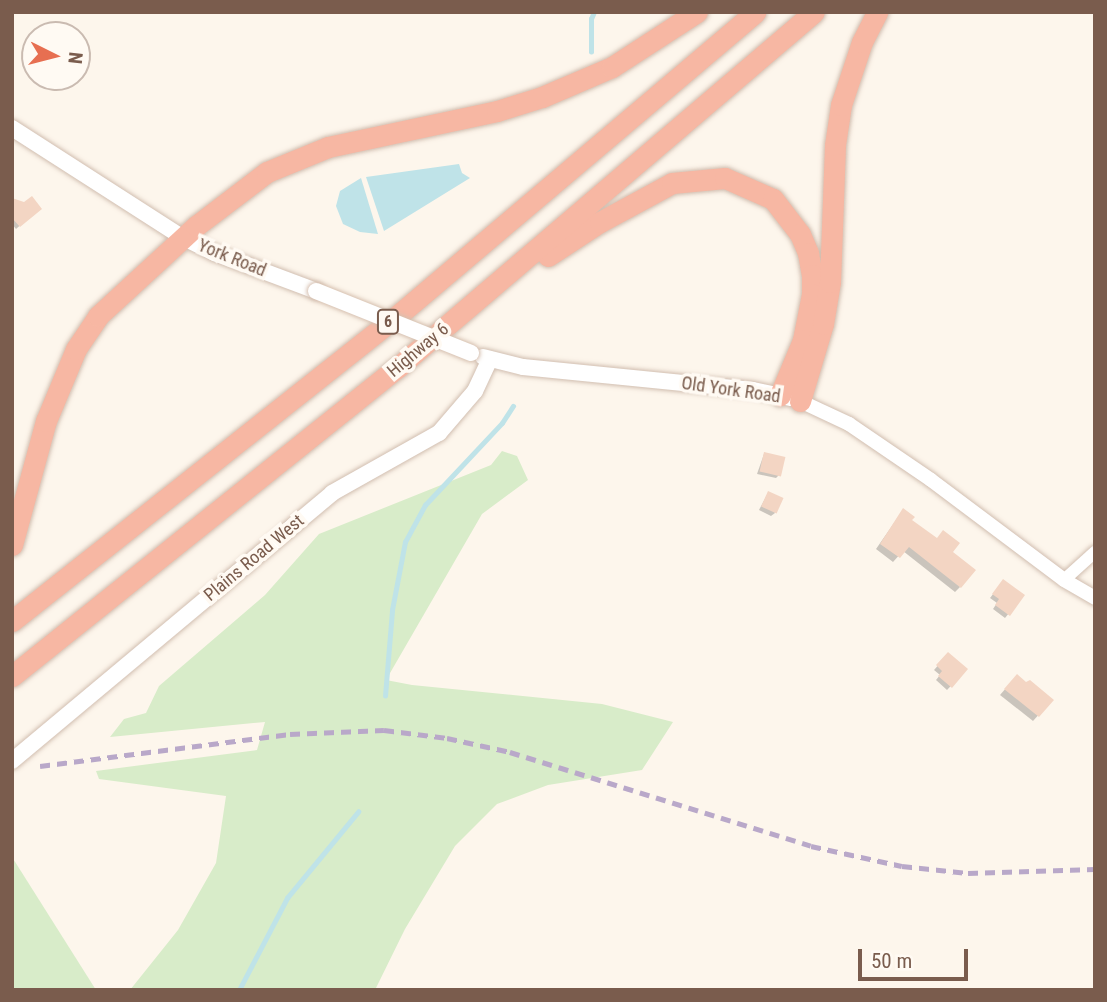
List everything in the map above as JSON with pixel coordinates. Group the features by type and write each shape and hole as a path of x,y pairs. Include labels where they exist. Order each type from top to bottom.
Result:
{"highway":[{"path":"12,545 46,421 76,349 98,316 182,237 267,172 328,147 497,111 542,97 612,67 697,12"},
{"name":"6","path":"12,621 403,310 755,12"},
{"name":"Highway 6","path":"12,676 397,368 814,12"},
{"path":"790,398 824,324 830,282 834,170 841,105 862,42 877,12"},
{"path":"397,368 562,244 672,183 725,178 773,198 788,215 808,253 812,275 807,322 790,398"}],"main road":[{"name":"York Road","path":"12,128 182,237 215,253 316,290 471,353"},
{"name":"Old York Road","path":"471,353 523,367 790,398"},
{"name":"Plains Road West","path":"12,761 332,492 439,433 475,391 490,359"}],"street":[{"name":"Old York Road","path":"790,398 849,424 931,480 1064,580 1095,598"},
{"path":"1064,580 1095,552"}],"green space":[{"path":"502,451 517,456 528,480 482,514 386,680 602,704 673,722 642,770 548,785 497,804 455,846 405,929 375,990 130,990 178,930 216,863 226,796 99,779 96,771 257,750 265,722 110,737 124,719 146,713 159,686 265,595 319,534 491,465"},
{"path":"12,857 96,990 12,990"}],"water":[{"path":"459,164 462,173 470,178 384,231 366,177"},
{"path":"361,178 378,234 360,232 343,224 336,206 340,191"}],"building":[{"path":"32,196 42,209 20,227 12,218 12,198 24,202"},
{"path":"764,452 785,457 781,476 760,471"},
{"path":"768,491 784,498 777,513 761,507"},
{"path":"903,508 915,517 912,520 937,538 943,530 960,543 953,552 976,570 961,588 909,547 900,558 880,544"},
{"path":"1003,579 1025,595 1010,616 995,605 999,599 992,594"},
{"path":"948,652 968,669 952,688 938,676 942,671 936,665"},
{"path":"1017,674 1026,682 1030,680 1054,700 1039,717 1004,689"}],"waterway":[{"path":"591,52 591,19 594,12"},
{"path":"385,696 392,610 405,542 425,505 502,423 513,406"},
{"path":"239,990 287,898 358,812"}],"railway":[{"path":"40,766 290,734 384,730 447,738 510,752 811,846 902,866 968,873 1095,869"}]}
